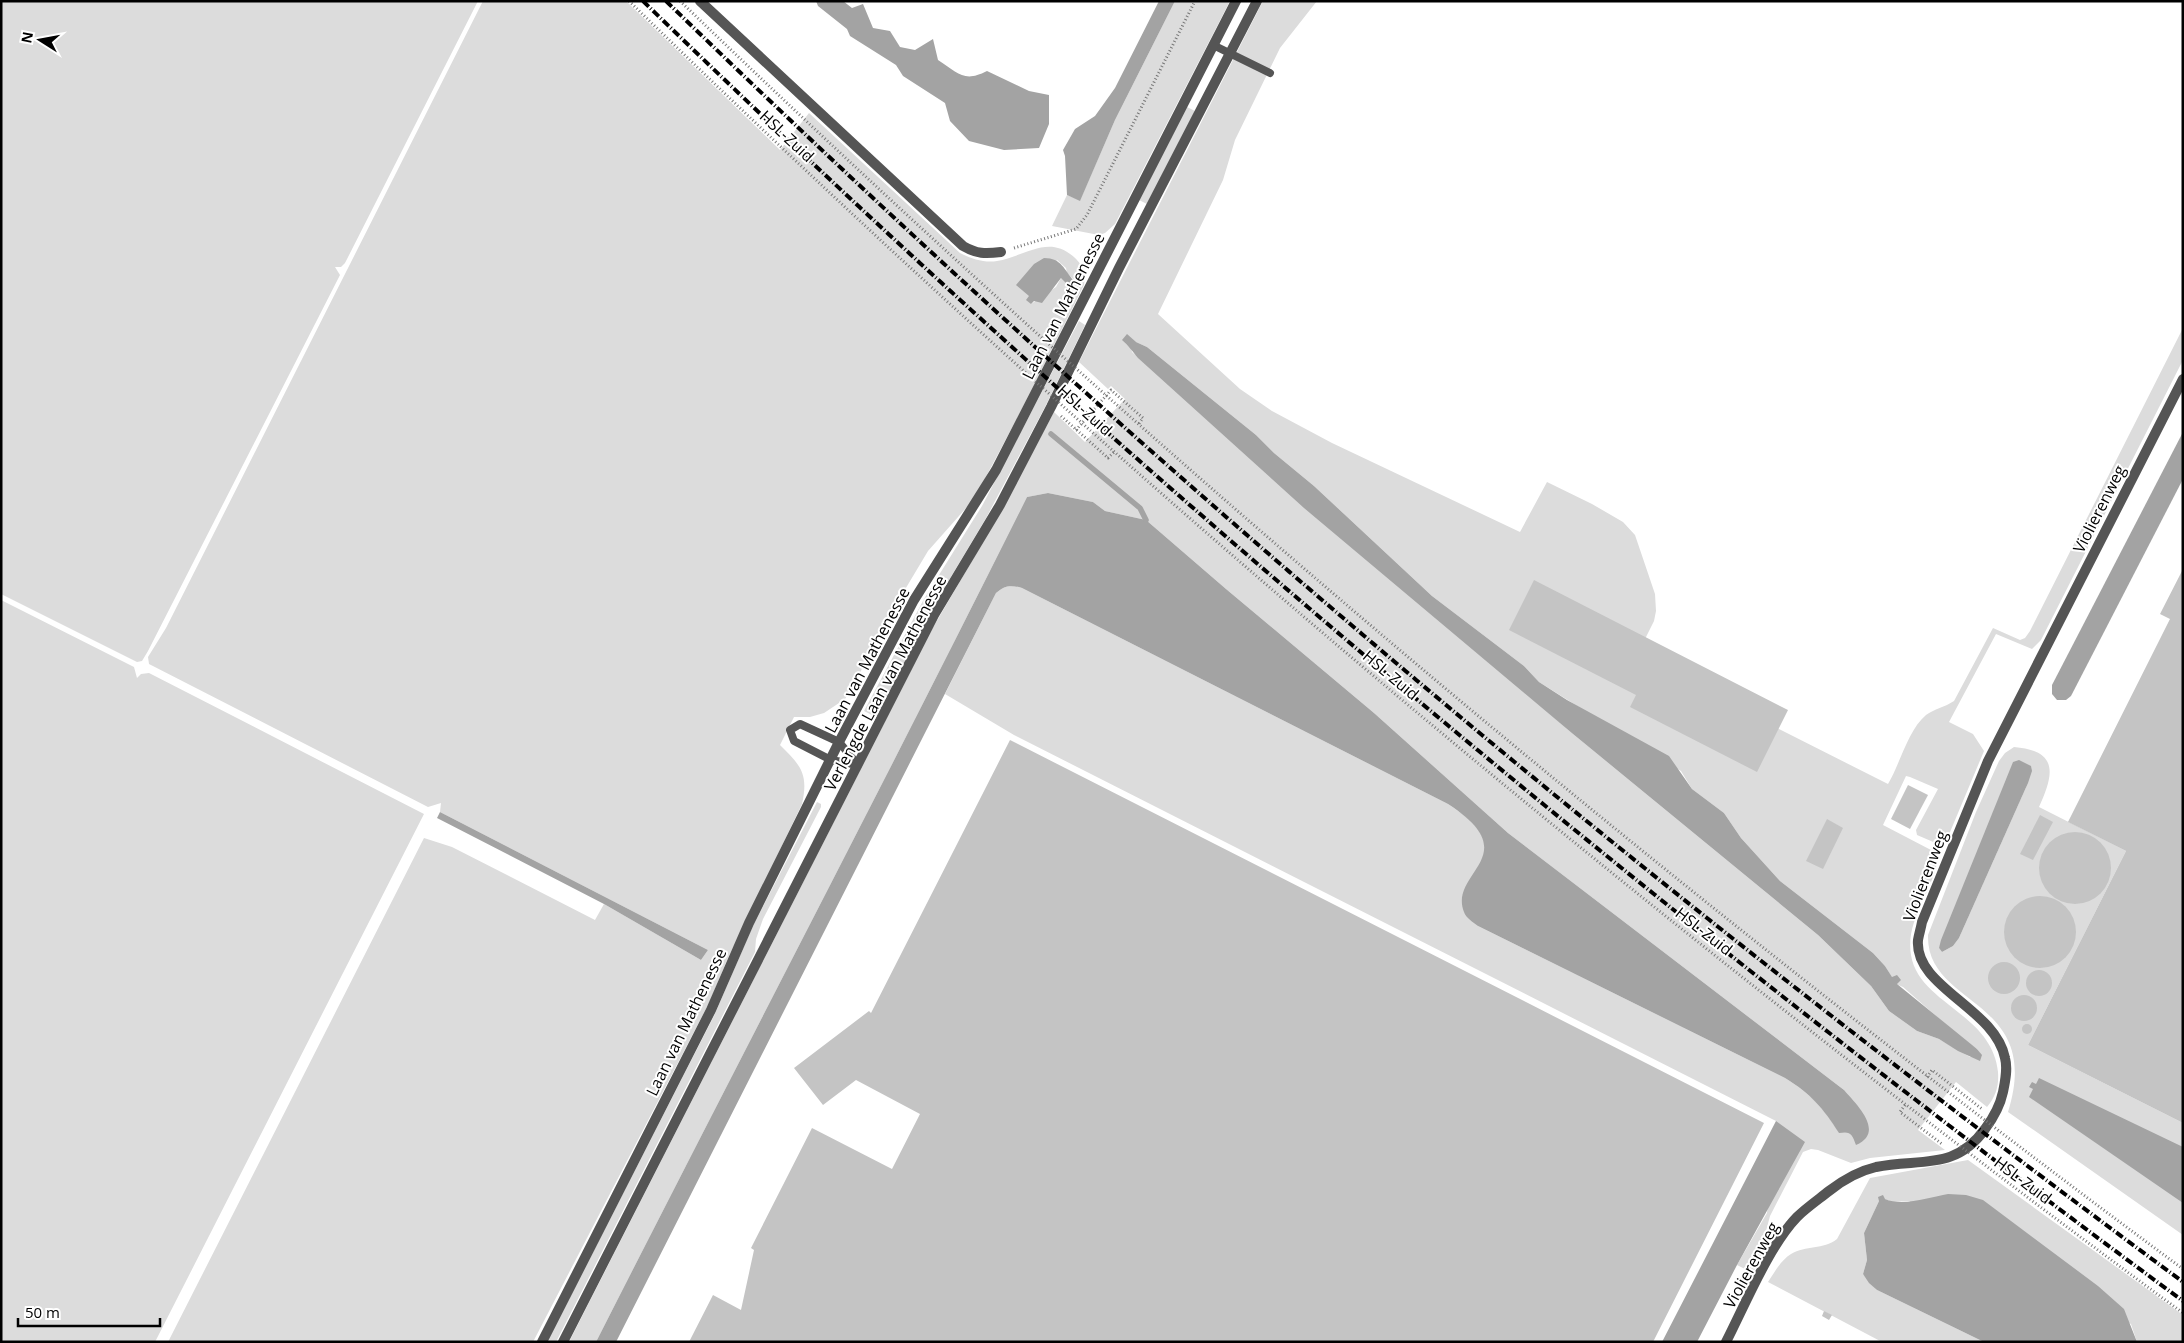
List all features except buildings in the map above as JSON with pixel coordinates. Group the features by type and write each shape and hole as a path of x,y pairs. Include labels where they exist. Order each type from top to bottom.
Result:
{"street":[{"path":"700,1 963,246 974,253 1001,252"},
{"name":"Laan van Mathenesse","path":"542,1342 711,1010 749,923 839,742 914,600 996,470 1236,1"},
{"name":"Laan van Mathenesse","path":"1021,464 1257,1"},
{"name":"Violierenweg","path":"1726,1342 1783,1234 1798,1216 1829,1191 1862,1171 1877,1167 1940,1160 1956,1155 1972,1146 2000,1104 2006,1074 2006,1058 1991,1029 1978,1015 1941,985 1930,973 1922,959 1918,942 1922,922 1988,761 2183,379"},
{"name":"Verlengde Laan van Mathenesse","path":"563,1342 934,615 1000,505 1021,464"}],"lane":[{"path":"1213,45 1270,73"},
{"path":"800,724 839,742 858,765 831,760 794,741 790,730 800,724"}],"path":[{"name":"HSL-Zuid","path":"629,1 883,243 1114,452 1294,609 1525,803 1667,918 1905,1105 2183,1313"},
{"name":"HSL-Zuid","path":"680,1 900,210 1138,425 1372,628 1548,776 1747,937 1927,1077 2183,1269"},
{"name":"Laan van Mathenesse","path":"1001,252 1076,229 1087,215 1195,1"},
{"path":"1114,452 1108,458 1076,430 1111,390 1143,418 1138,425"},
{"path":"1927,1077 1932,1070 1967,1097"},
{"path":"1905,1105 1900,1112 1934,1138"}],"shaded area":[{"path":"1,1 478,1 345,263 341,267 335,267 340,275 142,661 137,662 1,594"},
{"path":"483,1 626,1 780,150 809,113 960,253 978,260 997,261 1037,248 1055,247 1064,250 1074,257 1080,263 1083,270 1085,277 1084,285 1022,409 974,499 928,551 882,628 853,687 845,699 824,713 810,717 794,717 780,745 793,758 801,770 804,785 802,804 728,958 709,1003 533,1342 168,1342 424,838 452,847 595,920 604,904 701,960 708,950 440,812 441,803 428,807 149,664 148,657 166,628","holes":["1057,260 1066,268 1067,273 1074,280 1061,278 1056,287 1031,304 1029,296"]},
{"path":"816,1 843,1 852,8 863,4 873,28 890,31 900,47 915,50 933,39 938,60 961,75 979,75 987,71 1029,91 1049,95 1049,124 1039,148 1004,150 969,141 950,121 945,103 903,76 896,65 850,36 847,29 818,6"},
{"path":"1159,1 1175,1 1115,120 1080,201 1067,195 1063,150 1075,129 1095,116 1115,88"},
{"path":"1175,1 1230,1 1115,224 1105,233 1099,235 1052,226 1067,195 1080,200 1115,120"},
{"path":"1263,1 1317,1 1280,48 1235,140 1223,180 1158,314 1240,389 1272,411 1332,443 1520,532 1547,482 1623,522 1635,535 1655,594 1656,611 1654,621 1636,657 1888,784 1914,729 1926,715 1954,701 1993,628 2020,640 2025,638 2030,631 2183,328 2183,360 2041,640 2032,649 1996,634 1949,722 1973,734 1984,751 1945,844 1938,844 1917,835 1916,830 1938,789 1910,777 1906,776 1883,825 1931,850 1938,857 1931,882 1912,929 1911,955 1917,972 1927,986 1970,1022 1983,1036 1993,1052 1998,1072 1998,1082 1995,1095 1987,1107 1956,1082 1918,1130 1945,1150 1870,1158 1851,1163 1818,1150 1811,1149 1803,1152 1770,1216 1766,1231 1768,1241 1753,1273 1737,1265 1767,1213 1776,1121 1014,735 945,694 996,593 1008,586 1022,588 1448,804 1469,819 1475,826 1480,832 1485,848 1483,861 1465,888 1478,926 1785,1078 1816,1102 1839,1132 1847,1131 1852,1134 1844,1090 1508,833 1374,713 1146,520 1105,511 1093,502 1048,493 1027,497 596,1342 569,1342 931,631 1000,513 1054,412 1085,442 1125,399 1111,386 1108,389 1079,362","holes":["1136,342 1147,347 1256,435 1274,453 1314,486 1432,596 1524,666 1539,682 1681,771 1692,789 1724,813 1741,838 1780,881 1873,953 1885,966 1896,984 1903,987 1980,1053 1970,1057 1939,1039 1917,1031 1889,1011 1871,986 1818,935 1573,734 1132,352 1131,347"]},
{"path":"1187,107 1195,111 1147,204 1139,200"},
{"path":"1044,258 1059,262 1074,281 1068,285 1061,278 1042,303 1034,301 1031,304 1026,300 1029,296 1016,285 1034,264"},
{"path":"1079,321 1085,325 1045,407 986,518 931,610 876,717 864,711 924,599 982,506"},
{"path":"1127,334 1136,342 1147,347 1256,435 1274,453 1314,486 1432,596 1524,666 1539,682 1567,700 1669,756 1692,789 1724,813 1741,838 1780,881 1873,953 1892,977 1897,975 1901,980 1897,984 1977,1049 1982,1055 1980,1061 1958,1051 1939,1039 1917,1031 1889,1011 1871,986 1818,935 1573,734 1304,508 1138,358 1122,340"},
{"path":"2183,432 2183,479 2071,696 2066,700 2057,700 2052,694 2052,685"},
{"path":"1048,493 1093,502 1105,511 1146,520 1374,713 1508,833 1844,1090 1866,1118 1869,1126 1865,1139 1856,1145 1850,1134 1846,1132 1839,1133 1816,1102 1785,1078 1478,926 1466,916 1462,898 1484,850 1482,837 1471,822 1448,804 1022,588 1008,586 996,593 616,1342 596,1342 1027,497"},
{"path":"1,600 134,667 137,678 141,674 149,673 424,814 155,1342 1,1342"},
{"path":"2014,747 2029,749 2039,753 2046,759 2050,775 2039,807 2126,851 2028,1045 2183,1123 2183,1235 2008,1112 2015,1074 2010,1046 1998,1025 1945,977 1932,959 1928,935 1976,812 1999,761 2005,753","holes":["2028,783 1959,938 1953,946 1942,952 1939,948"]},
{"path":"2019,760 2031,766 2032,771 2028,783 1959,938 1953,946 1942,952 1939,948 1941,940 2013,762"},
{"path":"817,802 821,804 821,807 763,919 756,939 755,952 556,1342 547,1342 714,1016 752,928"},
{"path":"440,812 708,950 701,960 604,904 437,818"},
{"path":"2039,1078 2183,1147 2183,1203 2029,1097 2033,1089 2029,1087 2032,1082 2036,1084"},
{"path":"1776,1121 1805,1142 1697,1342 1662,1342"},
{"path":"1968,1160 2183,1315 2183,1342 2137,1342 2131,1324 1909,1201 1891,1202 1885,1199 1879,1201 1864,1233 1867,1260 1863,1274 1877,1290 1984,1342 1882,1342 1768,1282 1781,1263 1791,1254 1803,1249 1826,1245 1837,1239 1870,1178"},
{"path":"1948,1194 1966,1195 1983,1200 2098,1286 2124,1309 2137,1342 1984,1342 1877,1290 1863,1274 1867,1260 1864,1233 1879,1201 1878,1197 1883,1195 1885,1199 1892,1201 1908,1202"}],"waterway":[{"path":"1051,434 1140,508 1146,520"}],"railway":[{"path":"643,1 825,175 1011,346 1199,513 1390,677 1585,838 1782,996 1981,1150 2183,1301"},
{"path":"666,1 918,240 1046,357 1306,586 1438,698 1707,918 1943,1102 2183,1282"}]}
